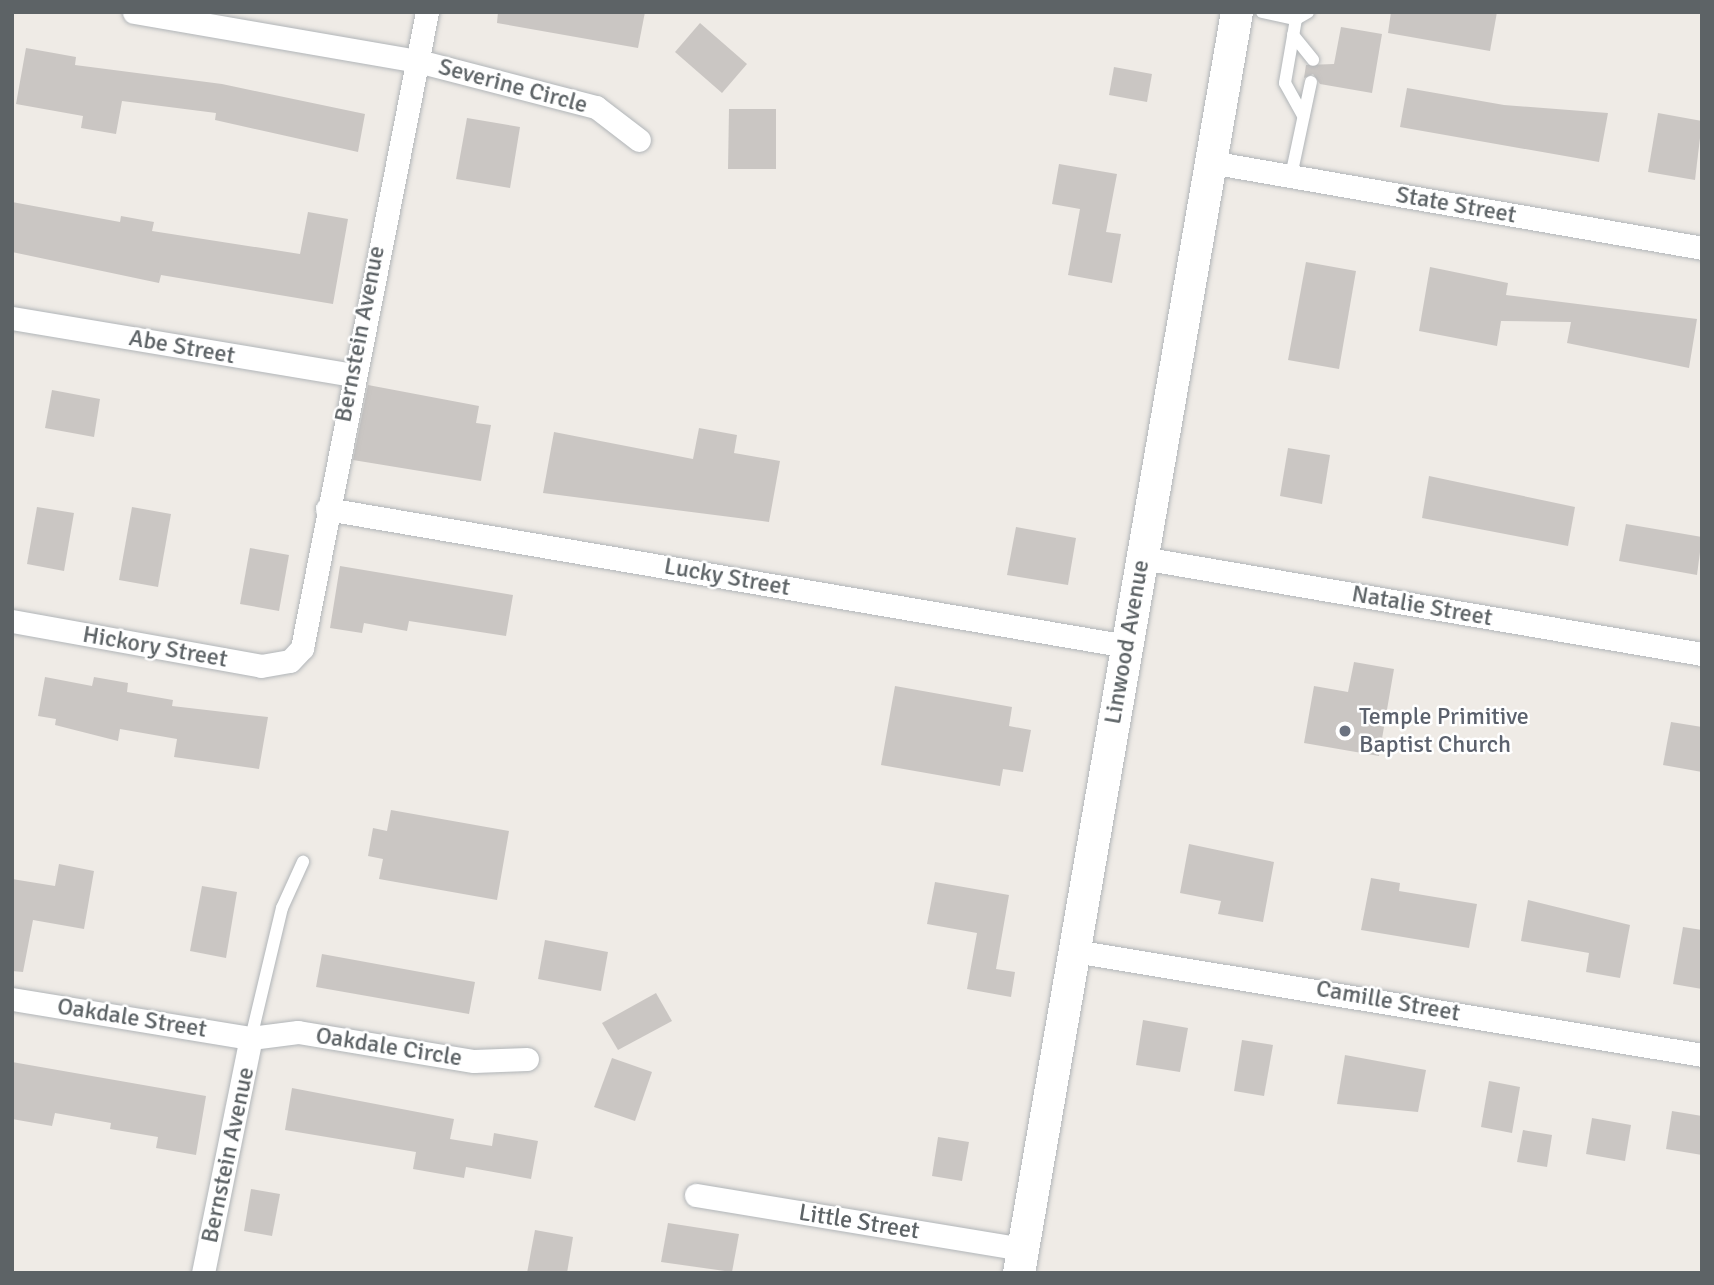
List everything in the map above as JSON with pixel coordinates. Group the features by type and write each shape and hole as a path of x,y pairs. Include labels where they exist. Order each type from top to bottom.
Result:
{"main road":[{"name":"Linwood Avenue","path":"1021,1261 1237,12"}],"street":[{"name":"Severine Circle","path":"134,12 418,61 596,107 639,140"},
{"name":"Bernstein Avenue","path":"296,656 327,509 351,375 427,12"},
{"name":"State Street","path":"1210,162 1702,248"},
{"name":"Abe Street","path":"12,318 351,375"},
{"name":"Lucky Street","path":"327,509 1127,646"},
{"name":"Natalie Street","path":"1142,558 1702,654"},
{"name":"Hickory Street","path":"12,621 261,666 277,666 296,656"},
{"name":"Camille Street","path":"1074,951 1702,1055"},
{"name":"Oakdale Street","path":"12,999 251,1038"},
{"name":"Oakdale Circle","path":"251,1038 298,1032 474,1061 527,1059"},
{"name":"Bernstein Avenue","path":"203,1273 251,1038"},
{"name":"Little Street","path":"696,1195 1021,1261"}],"lane":[{"path":"1262,12 1296,19 1308,12"},
{"path":"1296,19 1285,83 1303,116"},
{"path":"1293,34 1314,60"},
{"path":"1291,176 1311,82"},
{"path":"251,1038 282,908 303,862"}],"building":[{"path":"498,12 645,12 638,48 497,23"},
{"path":"1391,12 1497,12 1490,51 1388,33"},
{"path":"700,23 747,64 722,93 675,52"},
{"path":"1341,27 1382,34 1372,93 1320,84 1313,74 1304,78 1306,65 1334,64"},
{"path":"26,48 76,57 75,65 222,84 365,114 358,152 215,120 216,113 122,101 116,134 81,128 83,116 16,104"},
{"path":"1114,67 1152,74 1147,102 1109,95"},
{"path":"1407,88 1504,105 1608,113 1599,162 1400,127"},
{"path":"729,109 776,109 776,169 728,169"},
{"path":"1658,113 1702,121 1695,180 1648,172"},
{"path":"467,118 520,127 510,188 456,179"},
{"path":"1059,164 1117,174 1106,232 1121,234 1112,283 1068,275 1080,209 1052,204"},
{"path":"12,202 120,222 121,216 154,222 152,231 300,254 308,212 348,219 333,304 161,275 159,283 12,252"},
{"path":"1306,262 1356,271 1339,369 1288,360"},
{"path":"1430,267 1508,283 1506,295 1697,319 1689,368 1567,343 1571,322 1501,321 1497,346 1419,331"},
{"path":"368,385 479,406 476,423 491,425 481,481 353,460"},
{"path":"52,390 100,399 94,437 45,428"},
{"path":"699,428 737,435 734,453 780,461 769,522 543,493 554,432 693,459"},
{"path":"1288,448 1330,455 1322,504 1280,496"},
{"path":"1429,476 1575,507 1568,546 1422,518"},
{"path":"37,507 74,513 64,571 27,564"},
{"path":"132,507 171,514 158,587 119,580"},
{"path":"1626,524 1702,537 1697,575 1619,561"},
{"path":"1016,527 1076,538 1068,585 1007,575"},
{"path":"250,548 289,555 279,611 240,604"},
{"path":"340,566 513,595 506,636 409,621 407,631 364,623 362,633 330,628"},
{"path":"1354,662 1394,669 1379,756 1304,743 1314,686 1348,692"},
{"path":"45,677 92,686 94,677 128,683 127,692 173,700 172,706 268,717 259,769 174,757 177,739 120,729 118,741 55,725 56,719 38,716"},
{"path":"895,686 1012,707 1009,726 1031,730 1023,772 1003,769 1000,786 881,765"},
{"path":"1671,722 1702,727 1702,772 1663,765"},
{"path":"391,810 509,831 497,900 379,879 383,859 368,856 373,828 387,831"},
{"path":"1189,844 1274,862 1263,922 1218,914 1221,901 1180,893"},
{"path":"59,864 94,871 84,929 33,920 23,972 12,971 12,879 55,886"},
{"path":"1371,878 1400,883 1399,891 1477,904 1469,948 1361,930"},
{"path":"935,882 1009,895 996,969 1015,972 1011,997 967,989 977,933 927,924"},
{"path":"202,886 237,892 226,958 190,951"},
{"path":"1528,900 1630,925 1620,978 1586,972 1589,953 1521,941"},
{"path":"1683,927 1702,930 1702,989 1673,984"},
{"path":"545,940 608,952 601,991 538,979"},
{"path":"322,954 475,982 469,1014 316,987"},
{"path":"656,993 672,1021 618,1050 602,1023"},
{"path":"1143,1020 1188,1028 1180,1072 1136,1065"},
{"path":"1242,1040 1273,1045 1264,1096 1234,1091"},
{"path":"1345,1055 1426,1070 1418,1112 1337,1104"},
{"path":"612,1058 652,1072 635,1121 594,1107"},
{"path":"12,1062 206,1096 196,1155 156,1148 158,1137 110,1129 111,1123 55,1113 52,1126 12,1119"},
{"path":"1489,1081 1520,1087 1512,1133 1481,1127"},
{"path":"292,1088 454,1119 450,1139 492,1146 494,1133 538,1141 531,1179 466,1167 464,1178 413,1169 416,1152 285,1130"},
{"path":"1672,1111 1702,1116 1702,1155 1666,1149"},
{"path":"1592,1118 1631,1125 1625,1161 1586,1154"},
{"path":"1523,1130 1552,1135 1547,1167 1517,1162"},
{"path":"938,1137 969,1142 962,1181 932,1176"},
{"path":"251,1189 280,1194 272,1236 244,1231"},
{"path":"668,1223 739,1234 732,1272 661,1262"},
{"path":"535,1230 573,1237 567,1273 527,1273"}],"place":[{"name":"Temple Primitive Baptist Church","path":"1345,731"}]}
